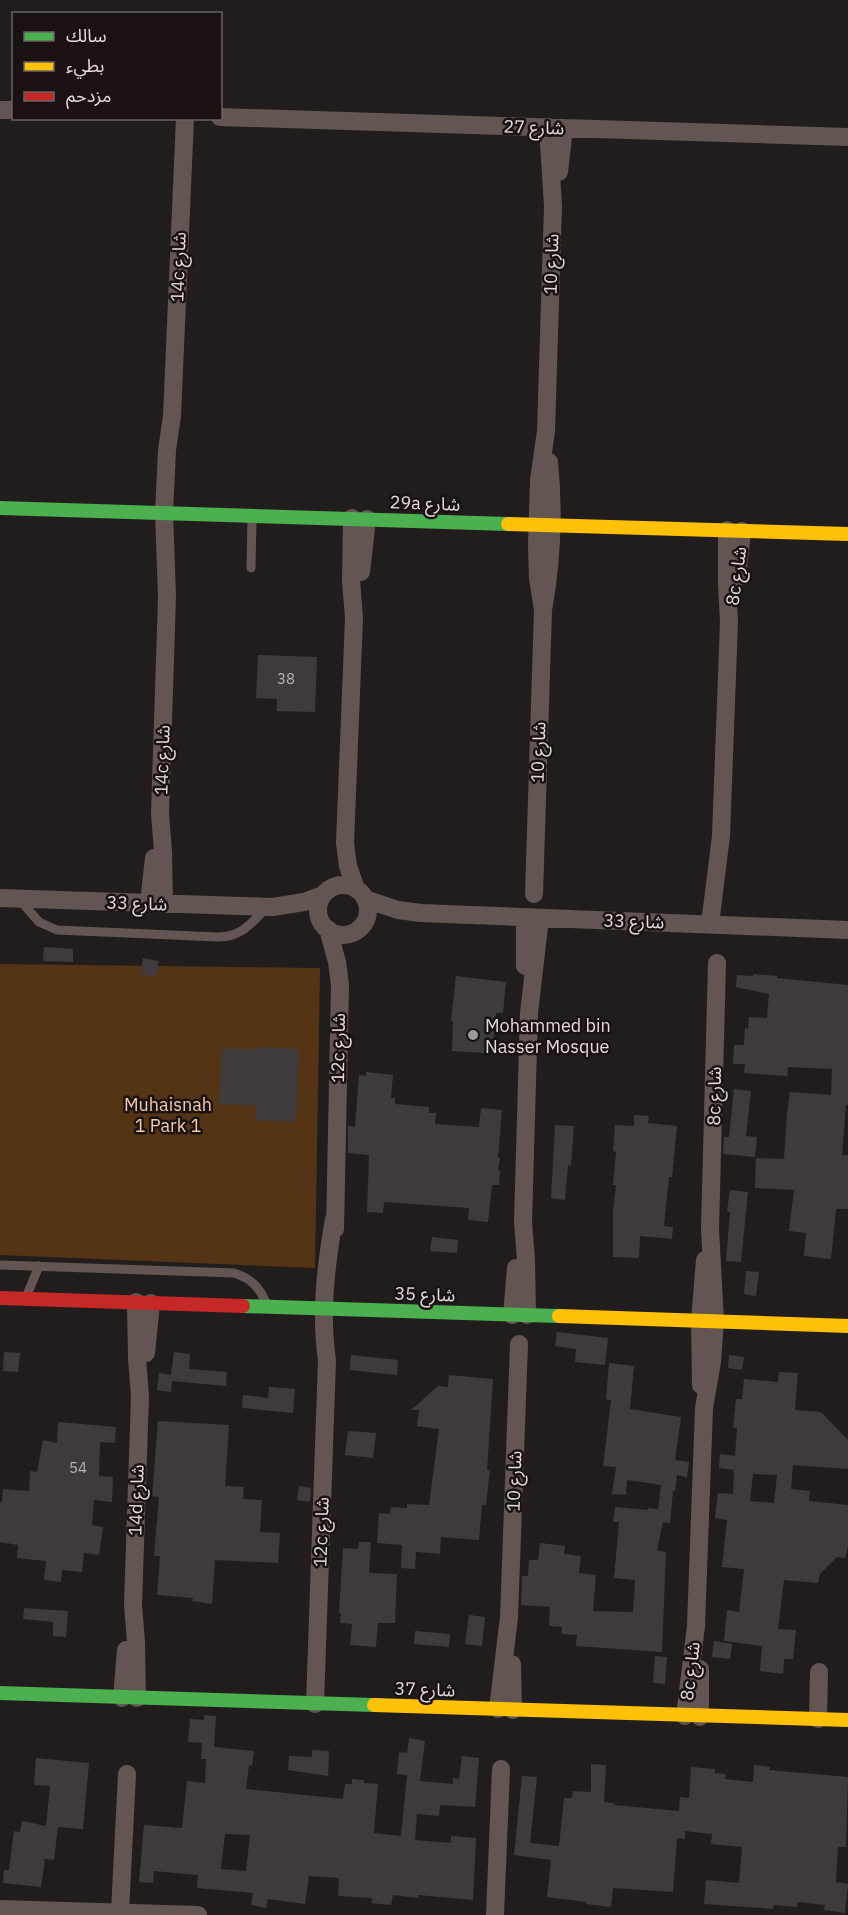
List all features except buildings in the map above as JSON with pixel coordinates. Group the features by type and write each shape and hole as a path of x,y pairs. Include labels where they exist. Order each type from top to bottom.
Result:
{"street":[{"name":"شارع 27","path":"222,117 848,137"},
{"name":"14c شارع","path":"157,904 164,852 160,814 167,597 173,567 172,416 184,120"},
{"name":"شارع 10","path":"534,894 543,610 549,572 545,524 551,482 546,431 553,206 559,178 556,128"},
{"name":"29a شارع","path":"0,507 848,534"},
{"path":"345,843 318,909 325,926 336,933 345,934 359,927 367,915 361,894 348,866 345,843 360,519"},
{"name":"8c شارع","path":"717,925 724,874 721,836 735,530"},
{"path":"325,892 342,885 361,894"},
{"name":"شارع 33","path":"0,898 270,907 304,902 325,892"},
{"name":"شارع 33","path":"361,894 398,910 421,913 848,930"},
{"name":"شارع 33","path":"270,907 303,915 325,926"},
{"name":"شارع 33","path":"359,927 398,915 421,913"},
{"path":"520,1315 532,917"},
{"name":"12c شارع","path":"325,926 337,962 340,985"},
{"name":"12c شارع","path":"315,1704 327,1360 324,1334 331,1309 340,985 344,963 359,927"},
{"name":"8c شارع","path":"693,1717 704,1408 700,1376 708,1321 702,1278 710,1229 717,963"},
{"name":"شارع 35","path":"0,1298 848,1326"},
{"name":"14d شارع","path":"129,1698 140,1396 136,1358 144,1303"},
{"name":"شارع 10","path":"505,1709 519,1344"},
{"path":"818,1719 819,1672"},
{"name":"شارع 37","path":"0,1693 693,1717 848,1720"},
{"path":"495,1915 501,1769"},
{"path":"120,1912 127,1774"},
{"path":"0,1909 198,1915"}],"lane":[{"path":"251,568 252,516"},
{"path":"19,899 39,922 57,930 218,937 234,936 242,932 270,907"},
{"path":"0,1265 234,1273 253,1281 260,1288 268,1307"},
{"path":"26,1299 39,1266"}],"green space":[{"name":"Muhaisnah 1 Park 1","path":"0,964 320,968 315,1268 0,1255"}],"traffic: fast":[{"path":"0,508 508,524"},
{"path":"243,1306 559,1316"},
{"path":"0,1693 374,1705"}],"traffic: slow":[{"path":"508,524 848,534"},
{"path":"559,1316 848,1326"},
{"path":"374,1705 848,1720"}],"traffic: jam":[{"path":"0,1298 243,1306"}],"place":[{"name":"Mohammed bin Nasser Mosque","path":"473,1035"}]}
